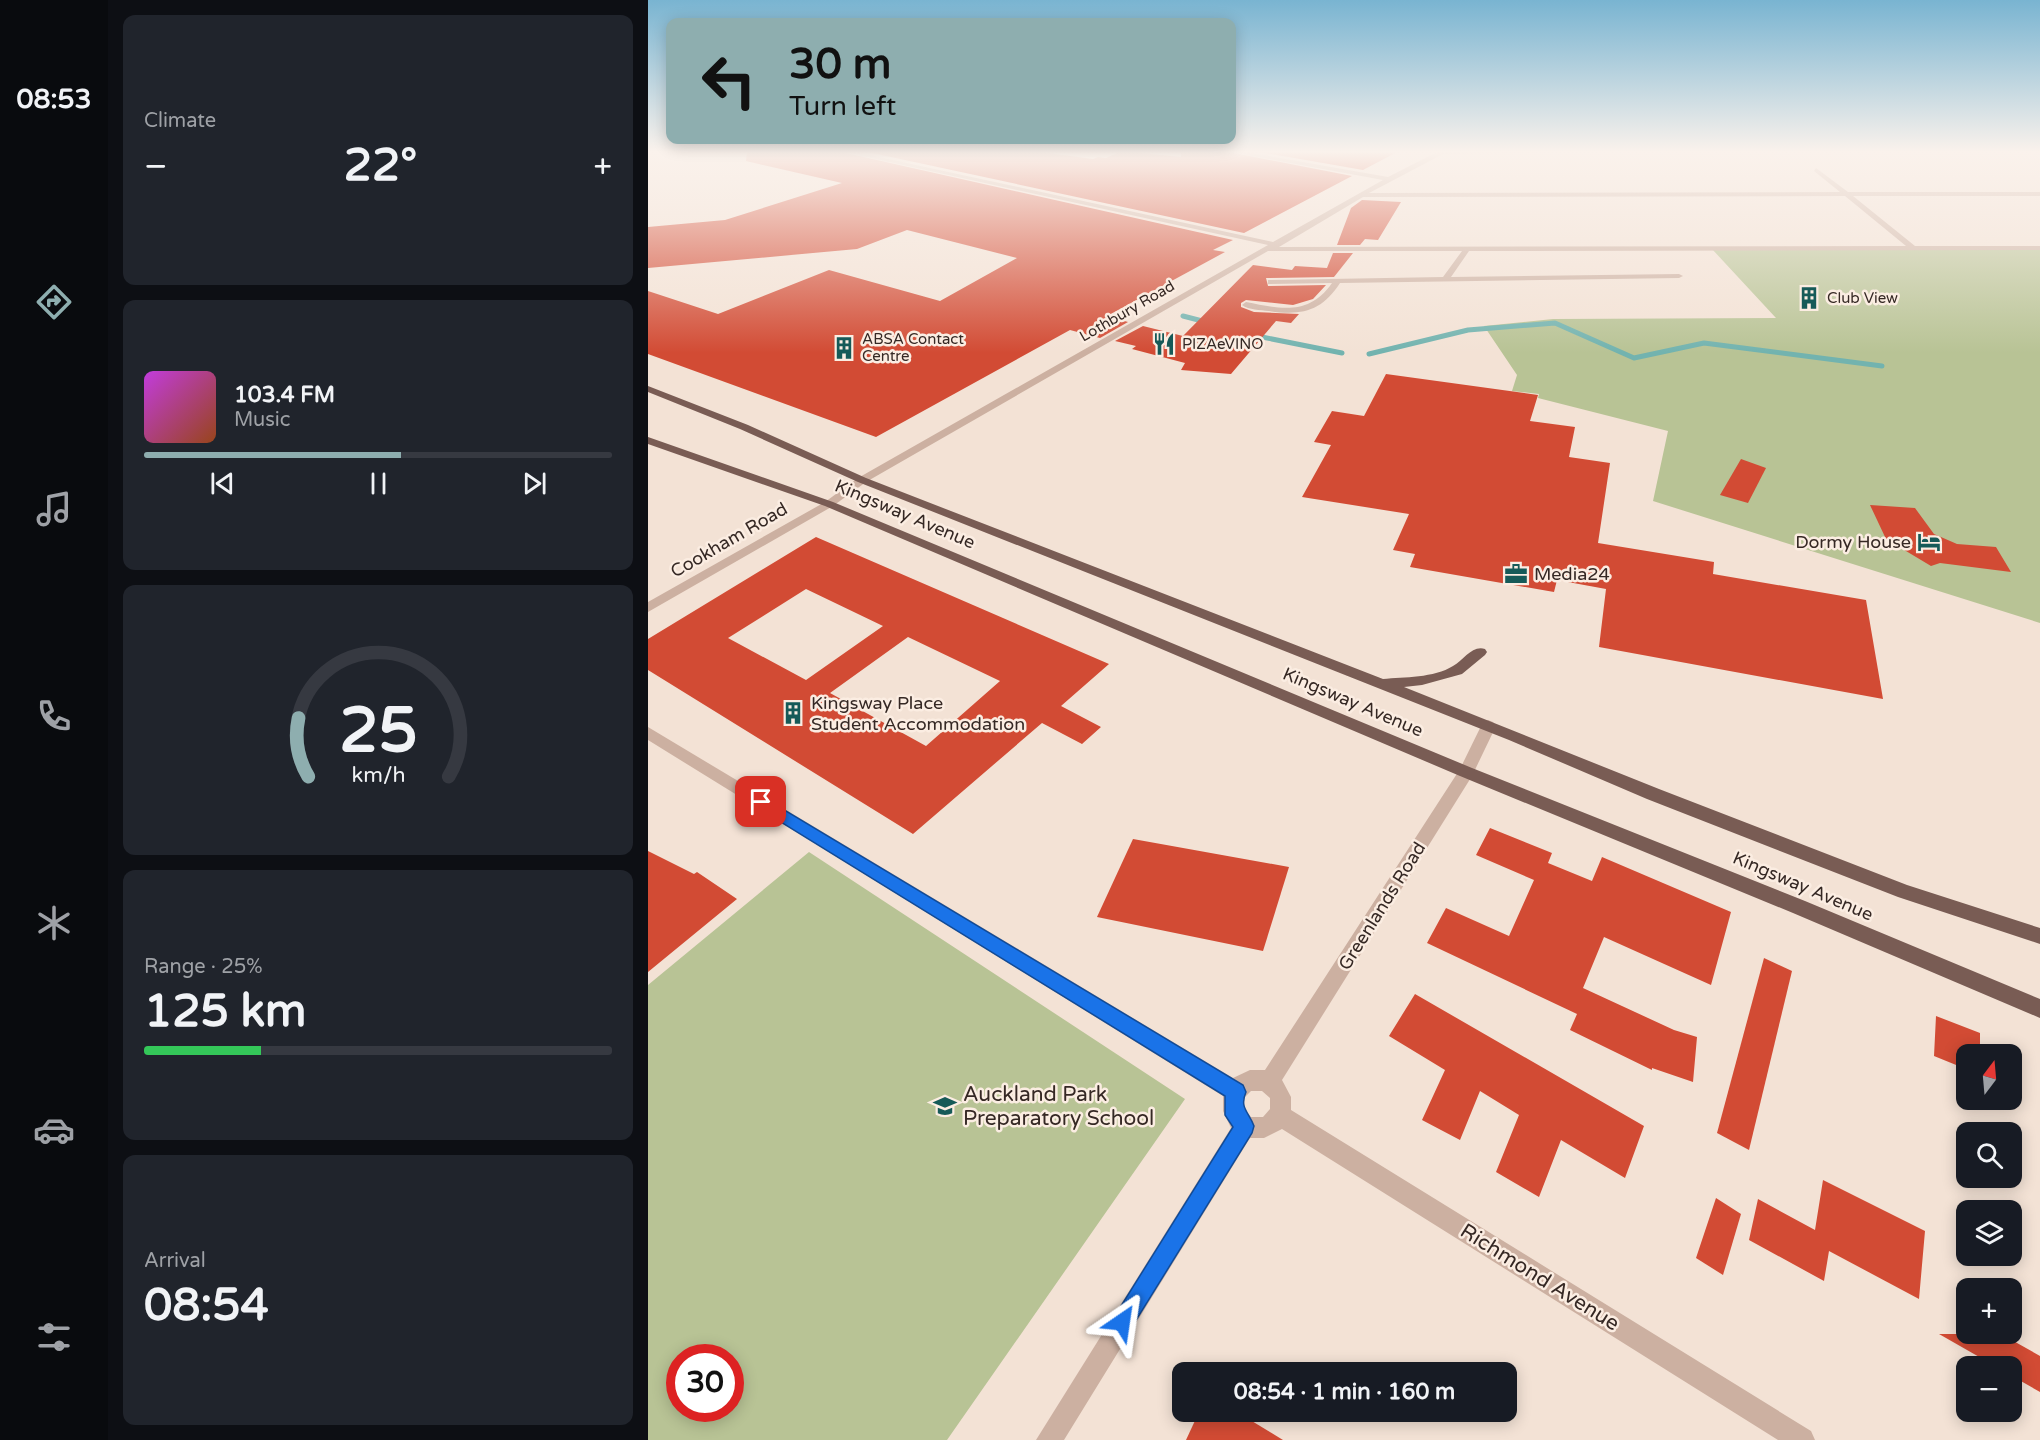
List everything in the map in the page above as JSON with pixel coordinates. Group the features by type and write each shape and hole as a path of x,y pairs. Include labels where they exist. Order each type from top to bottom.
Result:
{"main road":[{"name":"Kingsway Avenue","path":"648,389 744,427 862,480 1488,726 1653,794 1904,892 2040,936"},
{"name":"Kingsway Avenue","path":"648,440 829,504 1466,772 1799,907 2040,1009"},
{"path":"1379,684 1422,680 1457,671 1480,652"}],"street":[{"path":"1143,218 1272,247 1467,250 2040,248"},
{"name":"Lothbury Road","path":"829,504 862,480 1321,218"},
{"path":"1876,218 1914,249"},
{"path":"1446,279 1467,250"},
{"path":"1271,282 1678,276"},
{"path":"1246,306 1279,310 1312,306 1324,299 1338,281"},
{"name":"Cookham Road","path":"648,608 829,504"},
{"name":"Greenlands Road","path":"1270,1081 1466,772 1488,726"},
{"path":"648,733 1236,1092"},
{"path":"1255,1079 1270,1081 1280,1092 1282,1100 1279,1115 1267,1126 1252,1129 1245,1126 1235,1115 1233,1099 1236,1092 1255,1079"},
{"name":"Richmond Avenue","path":"1279,1115 1802,1440"},
{"path":"1049,1440 1245,1126"}],"green space":[{"path":"2040,248 2040,623 1653,501 1668,431 1538,398 1539,394 1512,391 1517,375 1484,326 1553,319 1776,318 1712,249"},
{"name":"Auckland Park Preparatory School","path":"809,852 1185,1099 947,1440 648,1440 648,985"}],"building":[{"path":"1136,218 1233,240 1213,250 1225,252 1107,316 1128,322 1100,338 1070,330 876,437 648,354 648,291 718,314 829,270 940,301 1017,258 907,230 857,249 648,268 648,227 725,220"},
{"path":"1175,218 1272,218 1244,233"},
{"path":"1347,218 1391,218 1378,240 1365,239 1360,245 1337,245"},
{"path":"1333,253 1353,253 1334,277 1266,278 1268,286 1326,285 1313,299 1293,305 1246,300 1241,303 1241,307 1254,312 1299,314 1291,323 1276,321 1231,374 1181,370 1185,363 1132,349 1136,346 1115,341 1143,326 1183,336 1253,265 1292,270 1295,266 1327,268"},
{"path":"1386,374 1538,395 1530,421 1575,427 1569,457 1610,463 1598,543 1714,562 1713,574 1866,600 1883,699 1599,647 1606,589 1557,580 1554,592 1410,567 1415,554 1393,550 1409,514 1302,497 1331,445 1314,442 1332,411 1364,416"},
{"path":"1741,459 1766,468 1748,503 1720,495"},
{"name":"Dormy House","path":"1870,505 1915,508 1934,534 1957,544 1996,547 2011,572 1940,563 1931,566 1886,539"},
{"name":"Kingsway Place Student Accommodation","path":"816,537 1109,664 1061,706 1101,727 1082,744 1042,723 913,834 648,670 648,639","holes":["806,589 883,626 806,680 728,638","908,637 1000,681 926,746 830,693"]},
{"path":"1490,828 1552,853 1548,863 1592,881 1602,857 1731,912 1711,985 1604,937 1583,988 1674,1030 1697,1037 1693,1082 1652,1068 1652,1070 1570,1030 1577,1014 1427,943 1446,908 1509,936 1534,880 1476,855"},
{"path":"1133,839 1289,867 1263,951 1097,917"},
{"path":"648,851 694,874 697,872 737,899 648,972"},
{"path":"1764,958 1792,971 1749,1150 1717,1133"},
{"path":"1415,994 1644,1126 1625,1178 1561,1140 1539,1197 1496,1172 1519,1115 1480,1091 1460,1140 1422,1120 1445,1070 1389,1036"},
{"path":"1936,1016 1980,1033 1980,1044 1956,1044 1956,1065 1934,1056"},
{"path":"1823,1180 1925,1231 1919,1299 1829,1251 1824,1281 1749,1240 1758,1199 1815,1230"},
{"path":"1716,1198 1741,1214 1723,1275 1696,1258"},
{"path":"1939,1334 1956,1334 1956,1344"},
{"path":"1956,1344 2019,1344 2040,1356 2040,1392 2022,1382 2022,1356 1978,1356"},
{"path":"1194,1422 1253,1422 1283,1440 1186,1440"}],"waterway":[{"path":"1183,316 1210,323"},
{"path":"1369,354 1468,330 1555,323 1634,358 1704,343 1882,366"},
{"path":"1252,335 1342,353"}],"place":[{"name":"Club View","path":"1809,298"},
{"name":"PIZAeVINO","path":"1164,344"},
{"name":"ABSA Contact Centre","path":"844,348"},
{"name":"Dormy House","path":"1929,542"},
{"name":"Media24","path":"1516,574"},
{"name":"Kingsway Place Student Accommodation","path":"793,713"},
{"name":"Auckland Park Preparatory School","path":"945,1106"}],"route":[{"path":"761,802 1236,1092 1233,1108 1239,1121 1245,1126 1122,1322"}]}
